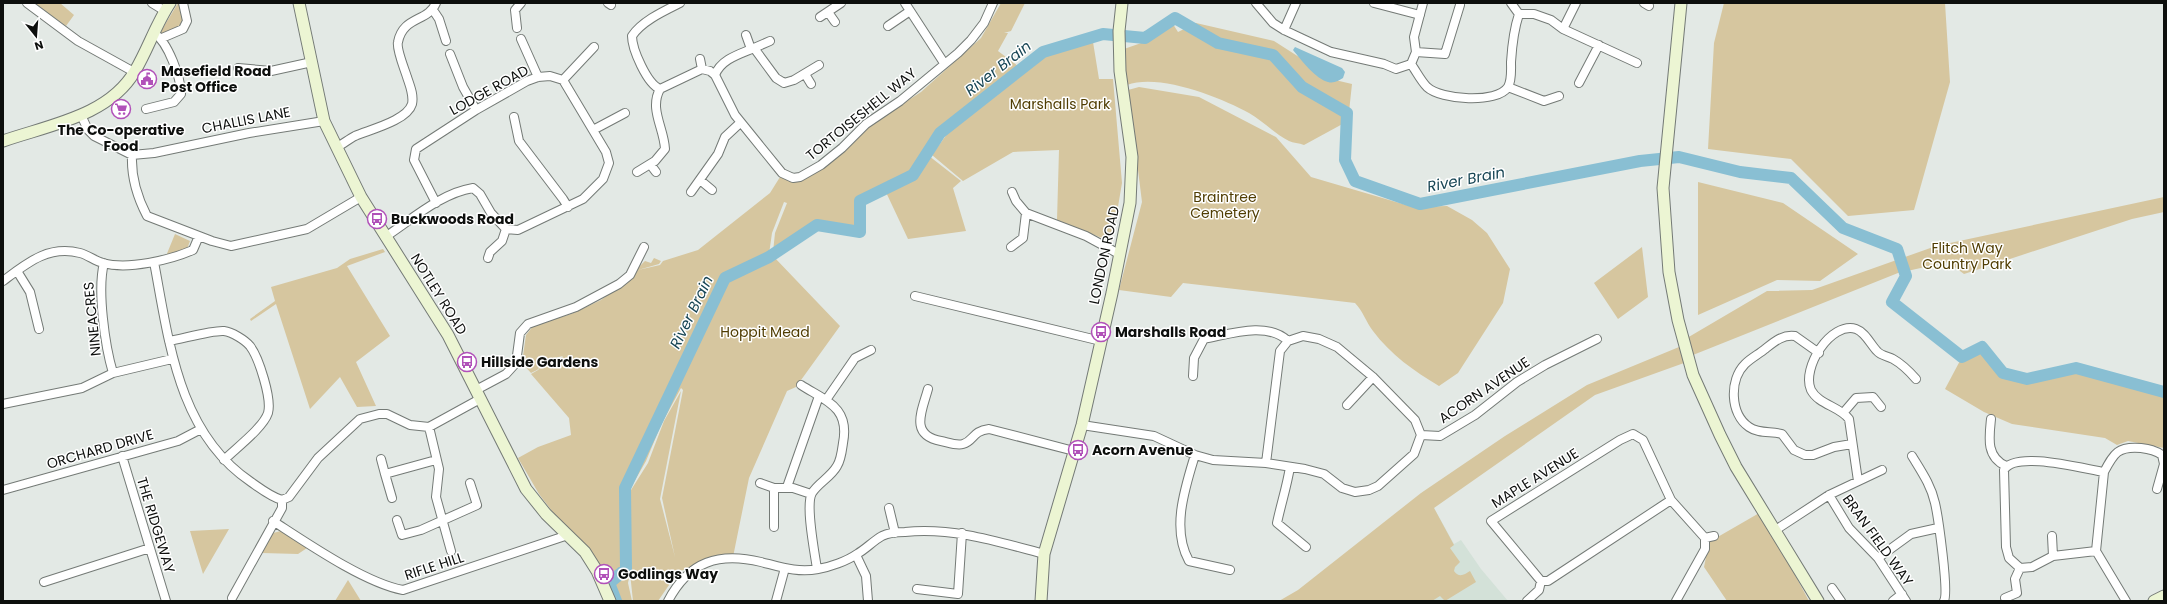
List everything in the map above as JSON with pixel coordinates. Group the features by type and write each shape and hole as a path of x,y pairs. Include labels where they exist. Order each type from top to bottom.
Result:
{"street":[{"path":"27,3 78,41 134,72"},
{"path":"3,141 81,115 117,94 158,36 168,7 152,3"},
{"path":"158,36 183,29 187,21 183,3"},
{"name":"NOTLEY ROAD","path":"299,3 324,121 361,197 448,335 526,490 546,514 568,535 592,562 610,601"},
{"path":"517,28 515,10 521,3"},
{"path":"660,89 650,83 633,46 632,36 636,30 680,3"},
{"path":"820,17 841,3"},
{"path":"906,3 944,63"},
{"name":"TORTOISESHELL WAY","path":"715,75 740,123 782,173 793,178 800,177 821,165 842,148 866,124 900,101 971,40 984,23 993,3"},
{"name":"LONDON ROAD","path":"1041,601 1044,554 1082,425 1130,203 1133,173 1120,71 1119,31 1122,3"},
{"path":"1256,3 1273,22 1284,30 1331,52 1384,64 1396,69 1411,64 1416,52 1414,37 1423,3"},
{"path":"1284,30 1296,3"},
{"path":"1374,3 1420,15"},
{"path":"1411,64 1428,87 1441,94 1484,99 1498,95 1508,87 1511,78 1515,27 1518,14 1511,3"},
{"path":"1563,29 1576,3"},
{"path":"1680,3 1663,184 1668,254 1678,320 1693,376 1736,467 1818,601"},
{"path":"1416,52 1445,54 1460,5"},
{"path":"337,148 355,136 379,129 403,114 411,106 412,96 397,44 403,29 411,21 435,7 446,41"},
{"path":"888,26 910,11"},
{"path":"828,12 835,22"},
{"path":"1518,14 1534,14 1550,20 1563,29 1637,63"},
{"path":"146,109 174,102 181,94 181,86 176,71 158,36"},
{"path":"746,36 753,49 780,81 788,83 819,65"},
{"path":"521,39 538,77"},
{"path":"637,172 661,156 665,149 664,133 655,106 656,95 660,89 702,69 710,71 715,75 722,65 729,60 770,41"},
{"path":"1579,84 1600,45"},
{"path":"385,237 436,203 462,190 473,188 480,194 491,213 506,229 518,230 583,199 603,179 609,163 606,152 563,80 594,47"},
{"path":"450,54 463,87 476,110"},
{"path":"700,60 702,69"},
{"path":"238,68 271,71 312,62"},
{"path":"805,74 811,84"},
{"name":"LODGE ROAD","path":"436,203 414,160 416,149 476,110 527,81 538,77 550,76 563,80"},
{"path":"1508,87 1544,102 1559,96"},
{"path":"593,130 625,113"},
{"path":"81,115 88,130 94,136 132,155 131,171 140,203 147,216 199,236 231,246 307,228 361,197"},
{"path":"514,117 519,141 568,207"},
{"name":"CHALLIS LANE","path":"132,155 154,153 250,132 324,121"},
{"path":"691,192 718,154 725,137 740,123"},
{"path":"650,164 656,172"},
{"path":"700,180 712,190"},
{"path":"1012,192 1016,202 1026,213 1086,236 1119,254"},
{"path":"1011,248 1023,238 1026,213"},
{"path":"488,258 490,252 502,241 506,229"},
{"path":"3,281 33,258 57,252 81,253 104,263 127,265 154,262 180,256 193,250 199,236"},
{"path":"154,262 170,341 172,359 186,400 201,429 224,460 244,478 275,498 282,500 289,497 323,453 360,419 379,414 387,414 410,425 429,427 478,395 506,374 516,363 520,333 528,324 576,307 619,284 630,275 643,253"},
{"name":"NINEACRES","path":"104,263 100,276 108,355 113,373"},
{"path":"17,270 30,292 38,329"},
{"path":"915,296 1101,341"},
{"path":"1858,481 1852,444 1851,425 1844,412 1820,399 1812,390 1809,371 1819,352 1827,339 1839,330 1855,328 1860,331 1878,353 1892,358 1916,379"},
{"path":"1193,376 1194,358 1204,339 1265,330 1280,334 1288,341"},
{"path":"170,341 223,331 238,337 250,346 260,368 269,399 268,414 261,424 224,460"},
{"path":"1082,425 1154,436 1195,455 1213,460 1266,463 1324,474 1342,488 1355,492 1369,490 1378,486 1414,454 1421,435 1415,420 1373,377 1337,347 1319,339 1303,336 1288,341 1280,351 1266,463"},
{"path":"1819,352 1795,336 1779,339 1745,364 1740,370 1735,390 1734,405 1745,424 1750,428 1758,431 1782,434 1794,450 1800,454 1813,455 1834,447 1852,444"},
{"name":"ACORN AVENUE","path":"1421,435 1440,436 1480,411 1517,382 1545,365 1597,339"},
{"path":"787,487 823,398 855,358 871,350"},
{"path":"3,404 82,388 113,373 172,359"},
{"path":"1347,405 1373,377"},
{"path":"801,385 823,398 839,411 845,422 844,437 837,466 811,494 809,510 817,569"},
{"path":"928,389 920,422 922,431 926,436 936,440 961,445 968,442 980,430 989,429 1074,451"},
{"path":"1844,412 1856,398 1873,397 1881,407"},
{"path":"1991,419 1990,450 2000,463 2006,466"},
{"path":"429,427 439,469 436,497 451,550"},
{"name":"ORCHARD DRIVE","path":"3,490 178,441 201,429"},
{"name":"MAPLE AVENUE","path":"1541,581 1491,521 1620,440 1633,434 1643,440 1670,500"},
{"path":"2126,601 2096,551 2104,472 2113,457 2123,449 2129,447 2153,450 2162,455 2164,464 2157,489"},
{"path":"1195,455 1186,484 1181,516 1184,552 1189,561 1230,570"},
{"name":"THE RIDGEWAY","path":"122,456 166,601"},
{"path":"1912,456 1928,481 1935,503 1945,577 1944,601"},
{"path":"381,459 392,498"},
{"path":"385,474 436,460"},
{"path":"2096,551 2053,556 2032,567 2020,568 2009,558 2006,547 2003,478 2006,466 2012,463 2027,460 2104,472"},
{"path":"1290,467 1287,489 1281,505 1277,524 1306,547"},
{"path":"1774,531 1829,495 1870,477 1882,470"},
{"path":"397,520 402,535 421,530 477,505 470,482"},
{"path":"760,483 774,488 787,487 811,494"},
{"path":"774,488 774,527"},
{"name":"BRAN FIELD WAY","path":"1829,495 1849,528 1878,558 1904,598"},
{"path":"232,598 273,521 282,508 282,500"},
{"path":"1527,601 1539,590 1541,581 1548,581 1555,578 1670,500 1706,538 1705,549 1676,601"},
{"path":"889,508 895,533"},
{"name":"RIFLE HILL","path":"273,521 357,571 392,588 403,590 568,535"},
{"path":"1878,558 1911,534 1938,528"},
{"path":"668,601 675,589 685,577 712,559 733,557 795,571 817,569 856,555 882,536 895,533 915,531 962,533 1044,554"},
{"path":"917,589 958,594 962,533"},
{"path":"1706,538 1714,536"},
{"path":"2052,536 2053,556"},
{"path":"44,582 150,548"},
{"path":"856,555 866,576 868,601"},
{"path":"776,601 785,568"},
{"path":"2005,598 2017,594 2015,579 2020,568"},
{"path":"1832,588 1841,601"},
{"path":"2154,601 2164,596"},
{"path":"1893,601 1904,598"}],"shaded area":[{"path":"1434,508 1454,544 1461,540 1481,569 1508,601 1326,601"}],"green space":[{"path":"34,3 60,3 74,15 66,26"},
{"path":"178,3 182,15 181,23 163,35 160,33"},
{"path":"1001,3 1025,3 1011,31 1004,33 1008,33 998,51 1018,66 937,132 924,152 961,181 953,188 966,231 908,239 884,188 859,201 858,229 816,224 773,252 775,233 787,203 784,202 772,233 769,254 723,276 623,487 624,568 614,575 611,569 614,576 608,579 589,552 561,523 539,494 518,458 538,447 571,435 569,418 531,374 538,370 547,360 537,370 531,373 522,363 526,335 533,326 571,314 601,300 617,288 645,261 651,263 654,258 661,261 659,264 638,270 660,265 663,261 698,250 770,193 780,177 794,180 873,123 921,92 981,38","holes":["563,356 560,359 547,360"]},
{"path":"1724,3 1945,3 1950,82 1914,210 1848,216 1791,159 1708,149 1714,43"},
{"path":"1196,23 1274,41 1335,80 1352,84 1348,121 1304,145 1289,141 1249,113 1237,107 1189,88 1155,82 1140,82 1127,85 1124,49 1147,41 1173,24 1178,32"},
{"name":"Marshalls Park","path":"1093,42 1099,79 1113,79 1122,183 1112,242 1057,220 1059,150 1013,152 963,181 932,155 947,134 1045,57"},
{"name":"Braintree Cemetery","path":"1139,87 1199,97 1276,137 1311,177 1413,207 1447,206 1472,220 1487,233 1510,269 1503,303 1458,373 1439,386 1403,362 1380,340 1355,303 1183,283 1171,297 1119,290 1142,202 1128,90"},
{"path":"1698,182 1783,203 1858,254 1820,281 1777,280 1698,315"},
{"name":"Flitch Way Country Park","path":"2164,197 2164,212 2132,219 1964,274 1948,262 1898,273 1693,355 1687,338 1767,291 1812,290 1936,246"},
{"path":"175,234 190,241 187,249 166,256"},
{"path":"1642,247 1648,297 1618,319 1594,283"},
{"path":"383,249 385,252 347,266 390,336 356,362 376,406 357,407 340,377 310,409 276,304 251,321 250,319 275,301 271,287 337,268 350,259"},
{"name":"Hoppit Mead","path":"774,257 840,326 796,387 787,391 749,478 733,557 712,559 678,572 658,601 633,601 630,573 628,583 632,601 620,601 613,583 628,570 627,487 685,373 725,278","holes":["681,388 683,390 662,498 675,557 660,499 681,391 664,421 648,463 631,490 630,510 630,489 646,461 661,425"]},
{"path":"1679,347 1684,363 1595,395 1434,508 1454,545 1450,548 1460,562 1455,567 1454,571 1458,575 1464,575 1470,571 1476,582 1445,601 1440,596 1432,601 1279,601 1298,590 1421,493 1505,436 1587,385"},
{"path":"1982,347 2003,372 2027,379 2076,368 2164,392 2164,448 2128,441 2117,445 2105,438 2012,424 1984,412 1945,389 1962,357"},
{"path":"1761,512 1809,601 1727,601 1704,567 1709,542"},
{"path":"229,529 203,574 190,531"},
{"path":"281,531 307,548 298,554 262,553 273,533"},
{"path":"348,580 361,601 335,601"}],"water":[{"path":"1295,47 1342,68 1345,72 1343,78 1336,82 1323,80 1309,69 1300,59 1293,50"}],"waterway":[{"name":"River Brain","path":"616,601 609,583 626,569 625,488 725,278 769,257 817,225 860,232 860,201 913,175 940,133 1043,52 1103,34 1145,38 1175,18 1218,43 1273,55 1302,87 1347,113 1345,160 1355,181 1420,204 1640,161 1679,157 1740,172 1791,178 1843,228 1897,249 1906,276 1892,302 1962,357 1982,347 2003,373 2027,379 2076,368 2164,392"}],"place":[{"name":"Masefield Road Post Office","path":"147,79"},
{"name":"The Co-operative Food","path":"121,109"},
{"name":"Buckwoods Road","path":"377,219"},
{"name":"Marshalls Road","path":"1101,332"},
{"name":"Hillside Gardens","path":"467,362"},
{"name":"Acorn Avenue","path":"1078,450"},
{"name":"Godlings Way","path":"604,574"}]}
